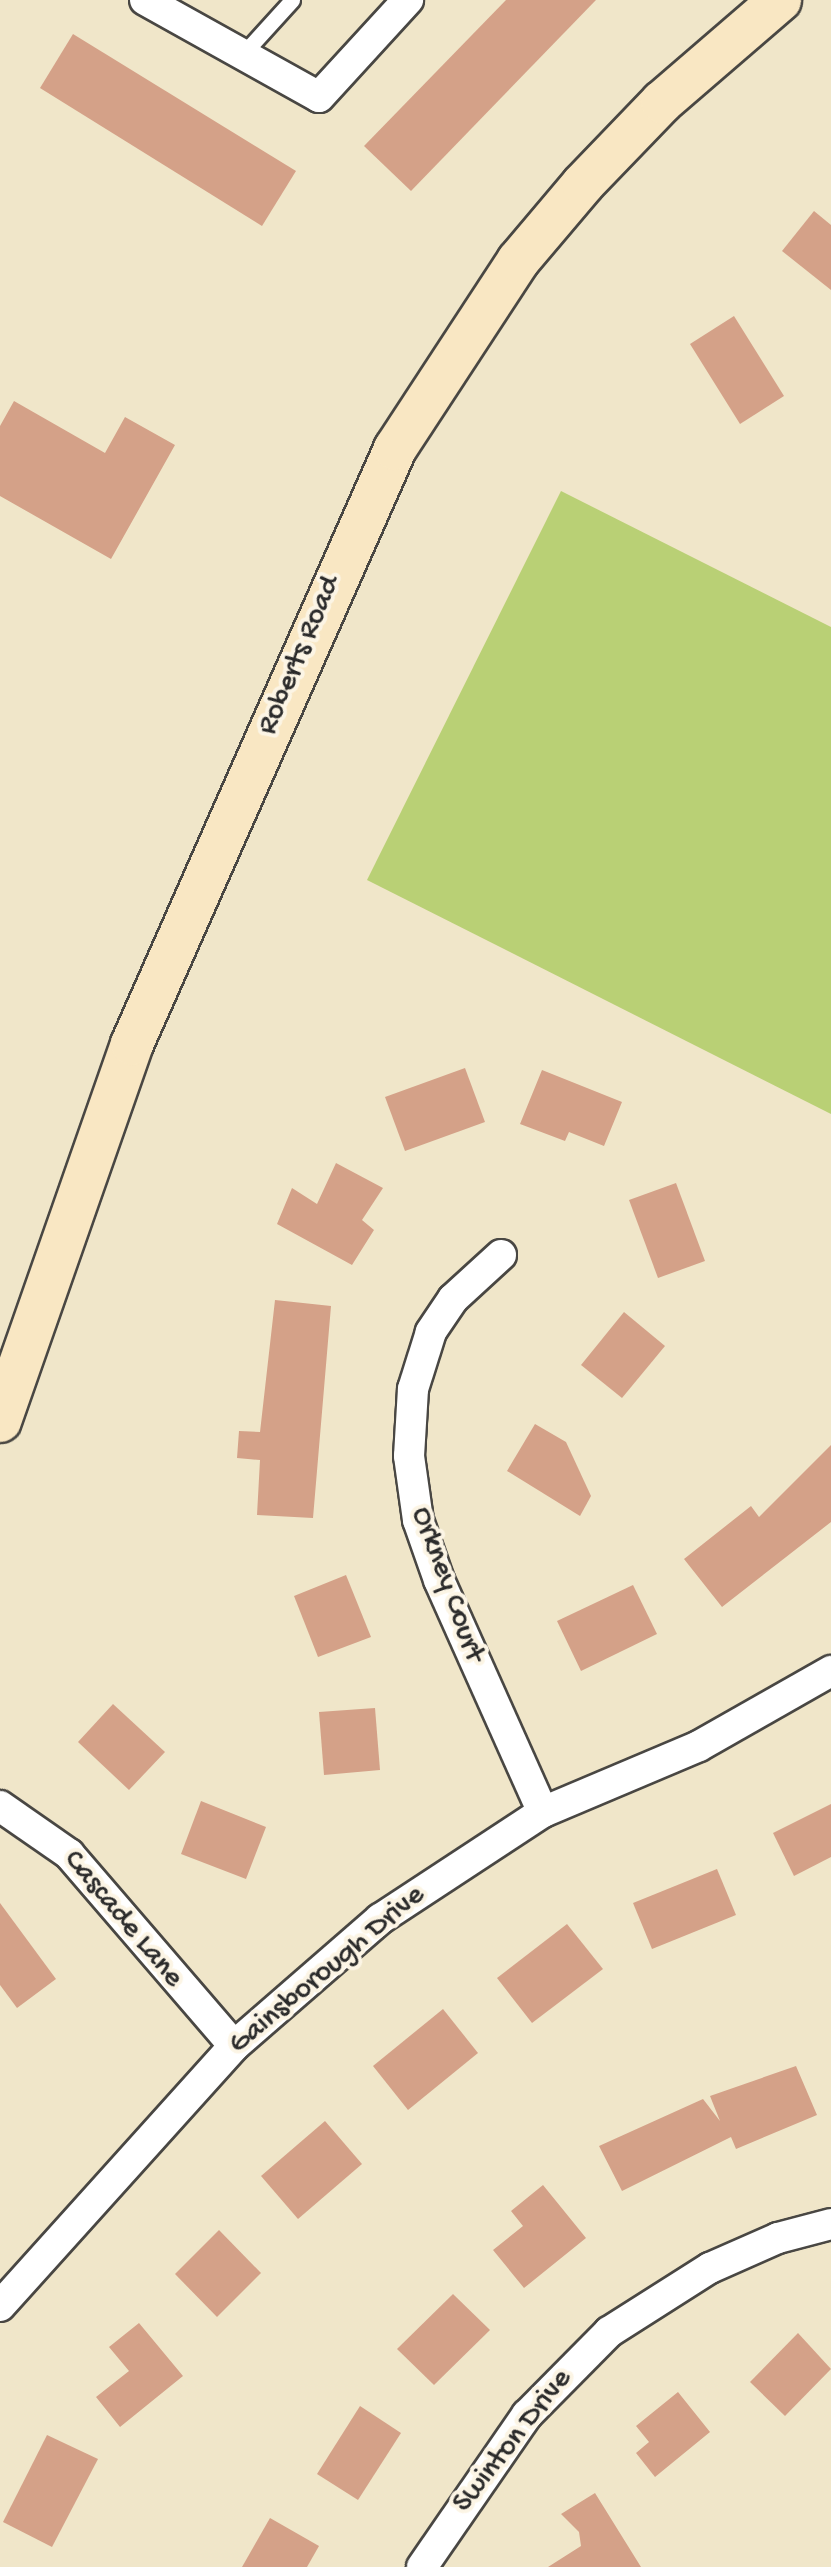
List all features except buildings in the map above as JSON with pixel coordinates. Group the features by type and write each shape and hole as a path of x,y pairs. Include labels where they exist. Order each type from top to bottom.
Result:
{"main road":[{"name":"Roberts Road","path":"0,1421 132,1044 395,450 508,276 583,184 662,102 780,0"}],"street":[{"path":"145,0 319,97 408,0"},
{"name":"Orkney Court","path":"501,1255 453,1299 431,1332 414,1389 409,1456 418,1520 439,1580 543,1812"},
{"name":"Gainsborough Drive","path":"0,2306 234,2046 380,1918 543,1812 699,1746 831,1671"},
{"name":"Cascade Lane","path":"0,1806 69,1854 234,2046"},
{"name":"Swinton Drive","path":"422,2567 527,2415 610,2332 710,2268 778,2238 831,2224"}],"lane":[{"path":"242,54 292,0"}],"green space":[{"path":"561,491 831,627 831,1114 367,880"}]}
